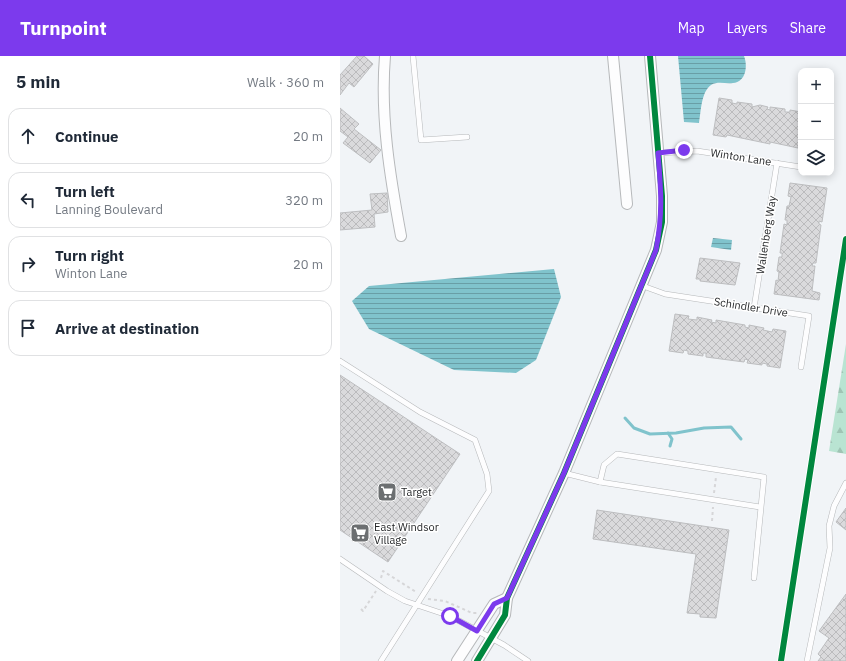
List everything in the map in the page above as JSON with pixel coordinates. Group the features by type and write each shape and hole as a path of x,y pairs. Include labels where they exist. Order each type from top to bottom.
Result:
{"street":[{"path":"385,56 383,77 384,125 401,236"},
{"path":"613,56 627,204"},
{"path":"477,661 505,615 507,598 564,473 643,286 656,250 662,222 662,196 650,56"},
{"path":"457,661 494,604 507,598"}],"lane":[{"path":"413,56 421,140 467,138"},
{"name":"Winton Lane","path":"658,153 697,150 798,166"},
{"name":"Wallenberg Way","path":"754,308 777,163"},
{"name":"Schindler Drive","path":"643,286 665,294 809,316 801,368"},
{"path":"340,361 420,412 475,440 487,474 489,491 381,661"},
{"path":"600,482 604,465 617,454 764,477 754,578"},
{"path":"564,473 600,482 760,507"},
{"path":"807,661 830,548 829,526 834,506 846,483"},
{"path":"340,560 378,587 406,601 450,616 491,638 528,661"}],"path":[{"path":"361,609 363,611 378,587 383,571"}],"green space":[{"path":"846,344 846,454 829,451"}],"water":[{"path":"678,56 744,56 746,69 741,80 733,83 719,83 711,85 705,92 699,123 684,122"},
{"path":"713,238 732,240 731,250 711,247"},
{"path":"554,269 561,297 536,360 516,373 454,370 369,329 352,301 369,286"}],"building":[{"path":"357,56 364,56 373,64 354,87 349,83 340,95 340,75"},
{"path":"719,98 732,100 732,103 737,104 737,102 752,104 752,107 760,105 768,107 767,109 770,110 770,107 785,109 785,112 790,112 790,110 798,111 798,148 727,135 726,137 713,135"},
{"path":"340,108 359,124 354,129 381,150 370,163 343,143 348,137 340,131"},
{"path":"790,183 827,188 822,222 819,221 819,224 821,225 816,263 813,263 812,266 815,266 812,291 820,293 819,300 774,294 776,280 778,281 779,272 777,271 779,257 782,257 782,253 780,253 784,224 787,225 787,220 785,220 787,206 789,206 791,197 788,196"},
{"path":"387,193 388,212 374,214 375,227 340,230 340,213 372,210 370,194"},
{"path":"700,258 740,263 735,285 700,281 700,279 696,279"},
{"path":"675,314 689,316 688,319 697,320 697,317 712,320 711,322 716,323 716,320 745,325 745,327 749,328 749,325 764,328 763,330 772,332 773,329 786,331 780,368 767,366 767,364 762,363 762,365 747,363 748,360 745,359 744,362 706,357 706,353 703,353 703,356 688,354 688,351 684,350 683,353 669,351"},
{"name":"Target","path":"340,375 460,454 388,562 340,530"},
{"path":"846,508 846,530 836,522"},
{"path":"597,510 729,530 716,618 700,617 700,614 687,613 696,554 593,539"},
{"path":"846,594 846,661 818,661 821,657 818,654 829,638 819,631"}],"waterway":[{"path":"625,418 634,428 650,434 676,433 704,428 731,427 741,439"},
{"path":"668,433 672,439 670,446"}],"cycle path":[{"path":"477,661 505,615 507,598 564,473 656,250 662,222 662,196 650,56"},
{"path":"781,661 846,239"}],"place":[{"name":"Target","path":"387,492"},
{"name":"East Windsor Village","path":"360,533"}],"route":[{"path":"450,616 477,631 494,604 507,598 564,473 643,286 656,250 662,222 662,196 658,153 684,150"}]}
